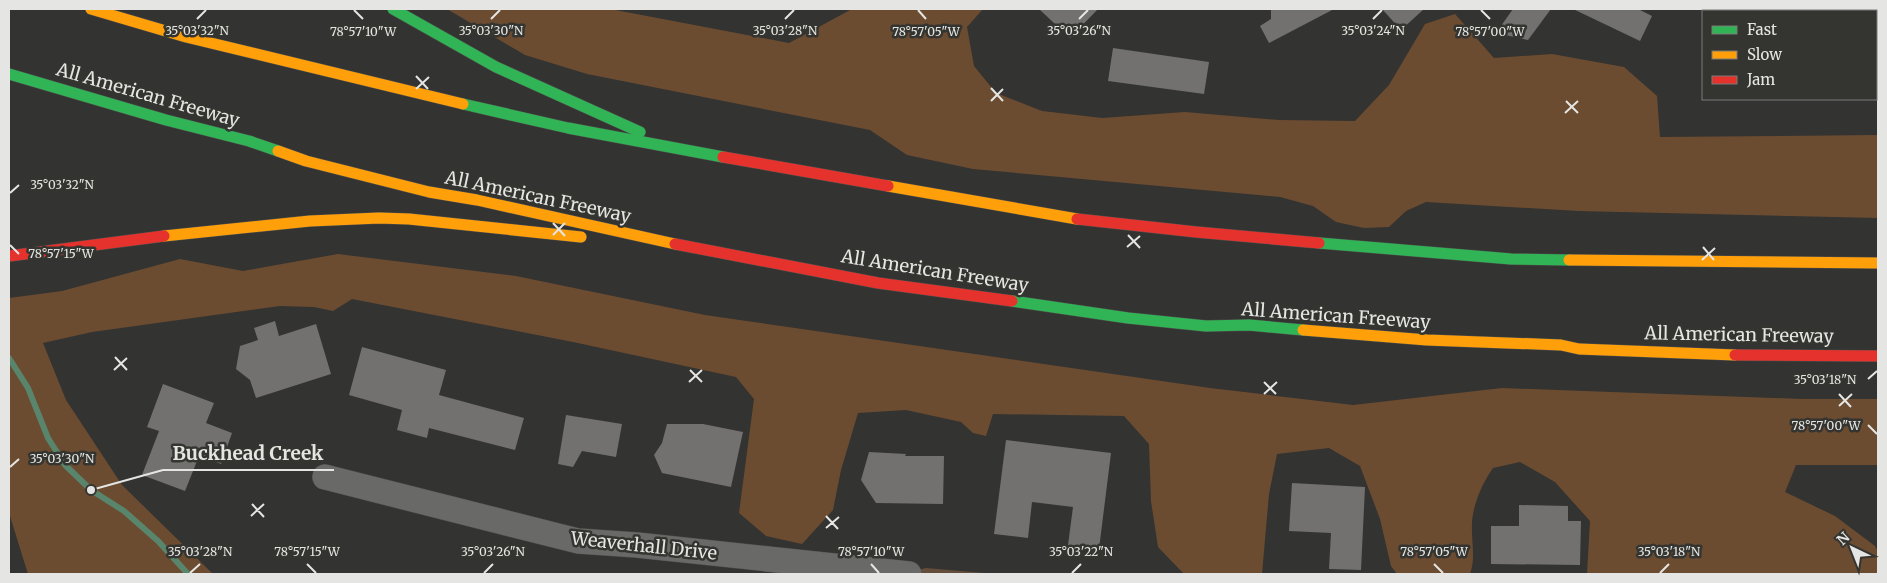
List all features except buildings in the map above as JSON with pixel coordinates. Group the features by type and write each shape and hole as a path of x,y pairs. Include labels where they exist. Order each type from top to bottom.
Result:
{"highway":[{"path":"90,9 186,37 380,85 568,128 1097,222 1511,259 1878,263"},
{"path":"393,9 469,53 530,84 611,117 672,148"},
{"name":"All American Freeway","path":"9,74 166,120 249,141 306,161 429,192 477,200 647,239 878,283 1128,318 1206,326 1249,326 1427,340 1561,345 1579,349 1749,356 1878,356"},
{"path":"9,256 211,230 379,218 479,226 566,237 647,239"}],"street":[{"name":"Weaverhall Drive","path":"325,477 578,541 637,545 909,574"}],"shaded area":[{"path":"447,9 610,9 789,43 852,9 983,9 967,27 974,66 996,93 1042,111 1102,118 1185,112 1279,120 1355,121 1389,85 1425,24 1455,14 1494,58 1552,54 1624,67 1657,96 1660,137 1878,135 1878,218 1579,211 1426,202 1406,211 1389,227 1364,228 1336,222 1313,206 1280,197 973,169 907,155 870,130 587,74 525,55"},
{"path":"338,254 516,276 705,315 1210,388 1353,405 1502,388 1802,399 1878,399 1878,465 1796,465 1785,492 1835,516 1875,546 1878,552 1878,574 1587,574 1590,521 1555,482 1520,462 1493,468 1482,487 1476,501 1473,516 1473,555 1470,574 1397,574 1391,566 1380,519 1360,466 1329,448 1277,454 1269,494 1262,574 1184,574 1158,547 1151,501 1149,444 1124,416 993,414 986,436 973,433 961,422 906,410 858,413 841,470 833,510 802,544 766,536 739,513 754,399 736,377 573,342 352,299 333,311 314,307 280,306 92,332 43,343 66,400 122,485 213,574 28,574 9,513 9,298 62,291 180,259 243,271"},
{"path":"926,568 996,574 902,574"}],"waterway":[{"path":"9,358 28,388 48,438 65,465 91,490 124,511 158,541 188,574"}],"traffic: fast":[{"path":"393,9 496,67 640,132"},
{"path":"9,74 166,120 249,141 278,151"},
{"path":"463,104 568,128 723,157"},
{"path":"1319,243 1511,259 1569,260"},
{"path":"1012,301 1128,318 1206,326 1249,325 1303,330"}],"traffic: slow":[{"path":"91,9 186,37 463,104"},
{"path":"278,151 306,161 429,192 477,200 675,244"},
{"path":"888,186 1077,219"},
{"path":"164,236 310,221 379,218 409,219 581,237"},
{"path":"1569,260 1878,263"},
{"path":"1303,330 1427,340 1561,345 1579,349 1735,355"}],"traffic: jam":[{"path":"723,157 888,186"},
{"path":"1077,219 1319,243"},
{"path":"9,256 164,236"},
{"path":"675,244 878,283 1012,301"},
{"path":"1735,355 1878,356"}],"place":[{"name":"Buckhead Creek","path":"91,490"}]}
